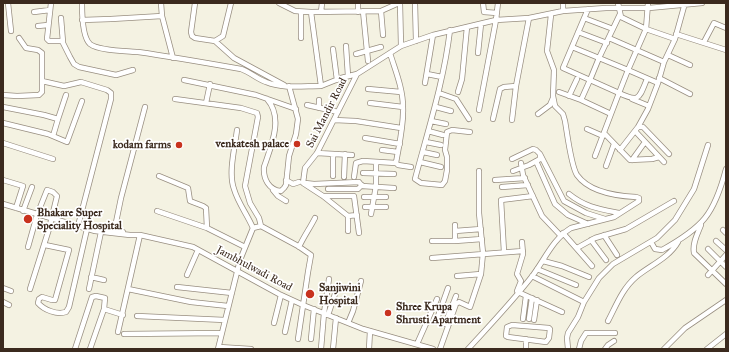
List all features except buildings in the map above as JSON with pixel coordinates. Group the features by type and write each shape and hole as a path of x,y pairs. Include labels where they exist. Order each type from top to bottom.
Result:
{"street":[{"path":"8,3 11,31"},
{"path":"51,3 48,25 48,40 61,40 63,42"},
{"path":"82,3 82,20 85,36 93,45 111,50 138,52 246,70 265,82 287,86 321,86"},
{"path":"161,3 162,16 173,58"},
{"path":"195,3 191,32 192,36 195,38 215,41 234,58 287,86 296,109 298,126 289,156 286,180 282,190 273,190"},
{"path":"215,41 223,36 231,3"},
{"path":"279,3 301,12 381,11 391,5 400,3 401,46"},
{"path":"321,12 322,3"},
{"path":"358,3 361,12 368,60"},
{"path":"415,3 416,42"},
{"path":"483,3 482,9 484,12 497,13"},
{"path":"479,110 498,3"},
{"path":"563,3 563,11"},
{"path":"583,3 585,9 584,18 572,47 561,67 649,106"},
{"path":"618,3 621,17 646,29 704,42 726,50"},
{"path":"357,74 401,46 450,30 496,20 551,15 563,11 585,9 596,6 619,11 648,6 675,6 702,3"},
{"path":"620,150 636,129 649,106 664,62 676,36 685,4"},
{"path":"595,156 628,70 646,29 648,6"},
{"path":"34,12 50,10"},
{"path":"381,11 383,35"},
{"path":"581,100 613,29 619,11"},
{"path":"301,12 301,38"},
{"name":"Sai Mandir Road","path":"311,12 321,86 357,74"},
{"path":"468,349 532,276 555,241 571,228 614,217 640,201 639,198 607,193 594,189 576,174 563,114 555,106 553,98 554,70 547,51 551,15"},
{"path":"82,20 162,16"},
{"path":"62,18 63,42 74,64 79,67 116,75 133,70"},
{"path":"512,120 516,86 529,18"},
{"path":"584,18 613,29"},
{"path":"704,42 714,23 726,28"},
{"path":"478,53 481,24"},
{"path":"38,26 48,25"},
{"path":"458,92 462,79 467,27"},
{"path":"450,30 436,107 415,179 420,183 442,185 445,181 447,170 447,157 445,150 447,132 452,130 470,132"},
{"path":"578,32 607,43"},
{"path":"425,83 433,35"},
{"path":"3,95 39,95 42,92 42,53 41,51 26,48 19,38"},
{"path":"609,38 664,62"},
{"path":"346,46 348,76"},
{"path":"572,47 690,94"},
{"path":"356,54 381,48"},
{"path":"333,49 336,80"},
{"path":"390,52 401,92 403,107 402,128 396,163"},
{"path":"668,55 690,65"},
{"name":"Sai Mandir Road","path":"301,182 305,168 317,153 357,74"},
{"path":"427,74 442,77"},
{"path":"630,98 640,96 647,78"},
{"path":"569,96 577,79"},
{"path":"184,80 210,84 256,95 296,109"},
{"path":"42,81 64,86 82,82 108,90 111,93 111,99 79,225"},
{"path":"206,103 210,84"},
{"path":"493,118 500,89 504,87 516,86"},
{"path":"368,89 401,92"},
{"path":"559,92 581,100 611,114"},
{"path":"439,94 456,99 469,119"},
{"path":"53,136 66,95"},
{"path":"538,114 550,104 553,98"},
{"path":"175,99 241,108 254,111 258,114 245,186 249,201 259,218 260,226"},
{"path":"266,99 274,110 275,119 274,136 264,167 264,177 278,196 286,201"},
{"path":"319,100 319,108"},
{"path":"3,123 53,136 67,142 82,101"},
{"path":"370,103 403,107"},
{"path":"307,105 338,112"},
{"path":"3,107 58,119"},
{"path":"114,232 145,107"},
{"path":"436,107 451,111"},
{"path":"334,120 356,121 402,128"},
{"path":"431,121 446,124"},
{"path":"636,129 643,127 669,154"},
{"path":"586,129 603,135 630,160 659,157"},
{"path":"636,129 645,142 664,162"},
{"path":"237,130 232,173 233,187 253,228"},
{"path":"428,131 443,135"},
{"path":"365,138 400,144"},
{"path":"426,142 441,145"},
{"path":"632,160 645,142"},
{"path":"3,143 53,159"},
{"path":"606,166 614,144"},
{"path":"568,349 568,333 578,318 584,302 594,285 613,264 657,238 675,220 697,180 708,145"},
{"path":"512,159 533,149 536,150 540,154 564,201 586,213 605,219"},
{"path":"382,150 398,152"},
{"path":"423,152 437,155"},
{"path":"648,159 654,152"},
{"path":"317,153 352,155"},
{"path":"333,154 333,176"},
{"path":"344,177 345,154"},
{"path":"514,171 521,165 536,162 540,159 540,154"},
{"path":"354,177 356,163 363,161 376,163 396,163 398,165 411,167"},
{"path":"420,162 441,168"},
{"path":"536,162 555,204 568,214 588,224"},
{"path":"371,214 374,206 376,186 376,163"},
{"path":"521,165 525,178 542,216 577,248 592,266"},
{"path":"651,242 656,249 662,250 693,231 710,212 717,199 722,188 726,169"},
{"path":"447,325 457,303 470,307 481,274 483,253 479,213 479,171"},
{"path":"363,173 394,174"},
{"path":"159,176 188,188 190,201 206,208 207,228"},
{"path":"494,180 525,178"},
{"path":"3,180 23,186 16,207"},
{"path":"286,180 293,184 301,182 314,184 359,182 362,185 394,188"},
{"path":"301,182 348,216 357,215"},
{"path":"328,189 358,189 362,185"},
{"path":"502,187 528,185"},
{"path":"24,209 32,187"},
{"path":"28,247 37,214 47,190 53,192 57,196 52,218 30,289"},
{"path":"569,194 584,204 619,214"},
{"path":"322,196 354,196 359,233"},
{"path":"504,252 500,200 533,196"},
{"path":"364,197 386,197"},
{"path":"241,205 249,201"},
{"path":"577,248 591,240 626,229 674,201"},
{"name":"Jambhulwadi Road","path":"3,203 79,225 130,235 140,235 193,247 281,295 303,305 370,331 433,349"},
{"path":"365,207 386,207"},
{"path":"157,211 207,228 245,247"},
{"path":"348,216 348,231"},
{"path":"299,247 305,233 316,218"},
{"path":"702,222 693,248 694,253 726,284"},
{"name":"Jambhulwadi Road","path":"79,225 87,229 101,232 114,232"},
{"path":"455,225 455,242"},
{"path":"253,228 260,226 311,255 298,339"},
{"path":"251,349 218,348 240,260 253,228"},
{"path":"44,245 69,250 55,300 42,297 39,299 38,303 47,310 61,314 66,312 69,307 87,229"},
{"path":"455,231 481,229"},
{"path":"89,289 101,232"},
{"path":"118,332 140,235"},
{"path":"604,235 617,255"},
{"path":"432,241 455,242 482,239"},
{"path":"591,240 606,260"},
{"path":"608,321 624,289 636,277 675,248 678,240"},
{"path":"716,241 726,250"},
{"path":"518,292 517,291 521,281 517,274 522,260 522,242"},
{"path":"708,249 726,267"},
{"path":"187,274 198,250"},
{"path":"432,258 523,251"},
{"path":"708,275 726,255"},
{"path":"543,261 562,266 589,277"},
{"path":"537,269 576,284"},
{"path":"457,276 481,274"},
{"path":"532,276 584,302"},
{"path":"91,277 104,280"},
{"path":"321,349 329,279"},
{"path":"348,323 353,311 361,281"},
{"path":"326,314 338,285"},
{"path":"177,287 232,293"},
{"path":"3,288 11,291"},
{"path":"447,325 437,319 448,288"},
{"path":"128,289 191,302 228,306"},
{"path":"518,292 562,312"},
{"path":"274,323 281,295"},
{"path":"75,349 92,297 96,296 105,298 104,309 90,349"},
{"path":"440,349 456,296"},
{"path":"523,319 526,296"},
{"path":"529,319 532,298"},
{"path":"417,344 437,299"},
{"path":"285,332 292,300"},
{"path":"534,320 537,300"},
{"path":"664,349 690,324 726,300"},
{"path":"3,302 9,305"},
{"path":"104,309 123,315"},
{"path":"311,340 314,309"},
{"path":"137,316 225,320"},
{"path":"333,349 336,318"},
{"path":"512,325 550,329 549,338 547,341 526,339 506,337 507,327 512,325"},
{"path":"369,349 370,331"},
{"path":"124,334 222,333"},
{"path":"579,349 581,341 586,333 615,333"},
{"path":"707,349 726,334"},
{"path":"526,339 526,349"},
{"path":"605,349 608,344 614,341"}],"place":[{"name":"venkatesh palace","path":"297,144"},
{"name":"kodam farms","path":"179,145"},
{"name":"Bhakare Super Speciality Hospital","path":"28,219"},
{"name":"Sanjiwini Hospital","path":"310,294"},
{"name":"Shree Krupa Shrusti Apartment","path":"388,313"}]}
